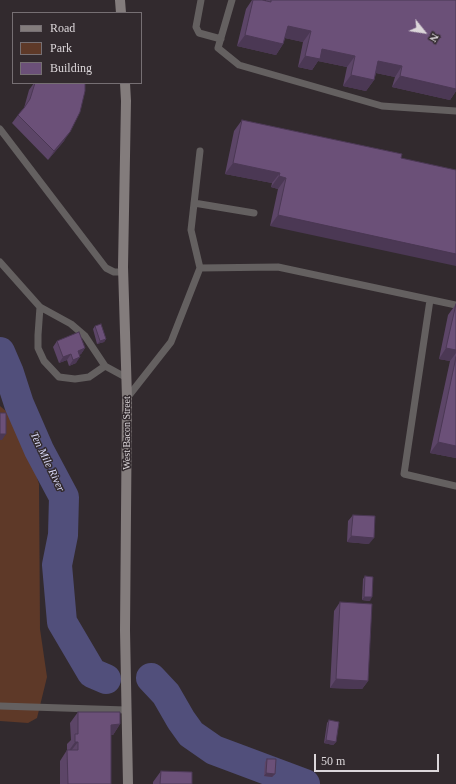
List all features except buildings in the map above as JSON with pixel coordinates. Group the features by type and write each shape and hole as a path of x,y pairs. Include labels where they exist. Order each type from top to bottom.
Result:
{"street":[{"path":"120,0 121,12"},
{"name":"West Bacon Street","path":"125,84 123,272 127,378 125,622 128,784"}],"lane":[{"path":"200,0 196,27 199,33 221,39"},
{"path":"232,0 218,48 240,65 382,106 456,111"},
{"path":"0,129 106,268 114,272 123,272"},
{"path":"127,398 171,342 200,268 191,230 200,151"},
{"path":"194,203 254,213"},
{"path":"0,262 40,307 71,324 85,336 105,366 127,378"},
{"path":"200,268 278,267 456,305"},
{"path":"430,300 404,474 456,486"},
{"path":"40,307 38,348 44,361 59,377 75,379 89,377 105,366"},
{"path":"0,706 126,710"}],"green space":[{"path":"0,406 19,422 39,484 40,629 47,677 37,718 28,723 0,721"}],"waterway":[{"name":"Ten Mile River","path":"0,352 9,373 19,404 39,450 64,497 63,535 57,565 62,622 92,673 106,679"},
{"name":"Ten Mile River","path":"151,678 166,694 191,734 214,750 305,784"}]}
